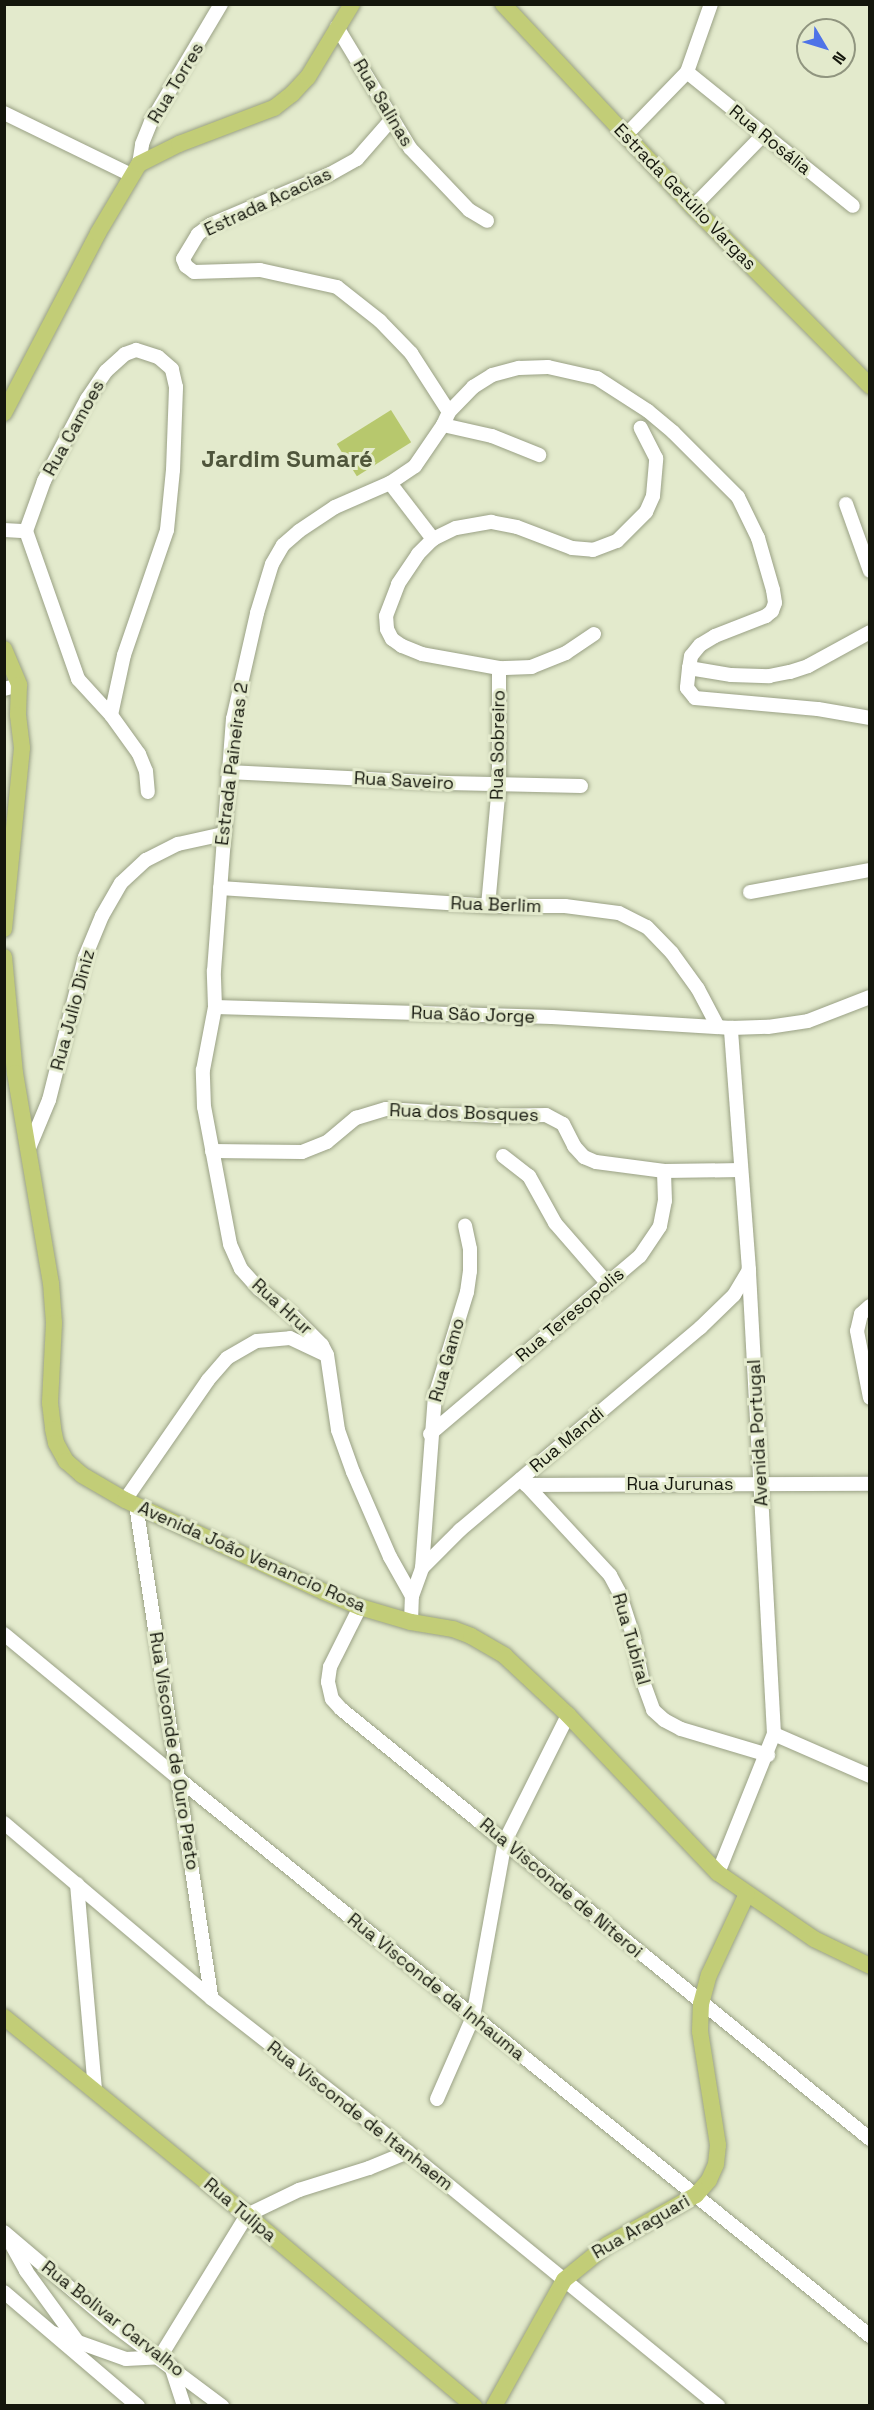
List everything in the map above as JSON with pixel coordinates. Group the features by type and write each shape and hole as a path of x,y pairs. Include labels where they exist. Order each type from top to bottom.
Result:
{"main road":[{"path":"4,413 135,169 179,144 274,108 308,77 352,4"},
{"name":"Estrada Getúlio Vargas","path":"503,4 693,207 870,386"},
{"path":"4,649 18,715 22,748 21,780 4,929"},
{"name":"Avenida João Venancio Rosa","path":"4,957 6,1005 20,1108 29,1148 51,1283 54,1323 50,1403 56,1443 66,1461 82,1475 130,1502 360,1607 411,1622 453,1629 488,1646 527,1674 718,1873 814,1939 870,1966"},
{"name":"Rua Araguari","path":"494,2406 564,2280 607,2245 696,2195 709,2180 716,2164 718,2145 700,2031 701,2004 709,1975 747,1894"},
{"name":"Rua Tulipa","path":"4,2017 247,2215 474,2406"}],"street":[{"name":"Rua Torres","path":"135,169 151,123 221,4"},
{"path":"625,136 687,72 711,4"},
{"name":"Rua Salinas","path":"337,27 391,120 410,148 469,210 487,221"},
{"name":"Rua Rosália","path":"687,72 853,206"},
{"path":"4,113 135,169"},
{"name":"Estrada Acacias","path":"391,120 357,159 330,174 210,225 198,234 183,259 186,266 194,272 260,270 337,287 380,321 411,353 449,412"},
{"path":"693,207 763,135"},
{"name":"Rua Camoes","path":"26,531 44,481 66,437 106,371 125,354 136,350 158,357 172,369 176,387 173,470 167,530 124,655 111,715"},
{"name":"Estrada Paineiras 2","path":"215,1007 214,971 233,719 257,613 272,564 284,545 308,525 335,507 390,483 415,466 443,425 449,412 473,387 492,375 519,368 548,367 597,378 648,411 738,497 758,538 775,603 766,616 715,636 700,645 691,656 689,668"},
{"path":"443,425 492,436 539,456"},
{"name":"Rua Sobreiro","path":"488,906 499,785 499,668 422,654 392,639 387,629 386,616 398,584 418,554 433,540 456,528 491,522 517,527 572,548 593,550 617,541 646,512 653,496 656,458 641,428"},
{"path":"390,483 433,540"},
{"path":"846,504 870,571"},
{"path":"4,530 26,531 78,679 111,715 139,754 146,771 148,792"},
{"path":"870,632 808,666 790,672 769,676 731,675 689,668 687,688 695,698 818,709 870,718"},
{"path":"499,668 532,667 566,652 594,634"},
{"name":"Rua Saveiro","path":"228,772 499,785 581,786"},
{"name":"Rua Julio Diniz","path":"29,1148 50,1100 85,957 102,916 121,883 130,872 178,844 223,834"},
{"path":"750,892 870,870"},
{"name":"Rua Berlim","path":"220,888 488,906 565,906 619,913 647,927 672,953 724,1026"},
{"name":"Rua São Jorge","path":"215,1007 768,1027 808,1021 870,997"},
{"name":"Rua Hrur","path":"215,1007 203,1070 204,1107 230,1244 241,1269 259,1288 312,1334 327,1355 338,1430 353,1473 390,1557 412,1596"},
{"name":"Avenida Portugal","path":"718,1873 768,1755 774,1734 750,1270 724,1026"},
{"name":"Rua dos Bosques","path":"212,1151 302,1152 327,1142 356,1118 372,1111 386,1109 496,1116 546,1115 563,1124 573,1146 584,1157 610,1166 664,1171 741,1170"},
{"path":"503,1156 529,1176 555,1223 608,1284"},
{"name":"Rua Teresopolis","path":"430,1434 640,1256 660,1226 665,1201 664,1171"},
{"name":"Rua Gamo","path":"422,1568 426,1533 430,1434 440,1378 467,1292 470,1249 465,1226"},
{"name":"Rua Mandi","path":"411,1622 412,1596 422,1568 460,1530 523,1482 700,1328 734,1295 750,1270"},
{"path":"870,1306 861,1314 857,1330 870,1398"},
{"path":"130,1502 208,1380 227,1358 256,1341 291,1338 327,1355"},
{"name":"Rua Jurunas","path":"523,1482 870,1484"},
{"name":"Rua Tubiral","path":"523,1482 610,1575 619,1592 633,1635 642,1679 653,1710 663,1720 681,1729 768,1755"},
{"name":"Rua Visconde de Ouro Preto","path":"130,1502 179,1779 211,1998"},
{"name":"Rua Visconde de Niteroi","path":"360,1607 330,1667 328,1682 332,1699 341,1709 505,1841 701,2004 870,2139"},
{"name":"Rua Visconde da Inhauma","path":"4,1634 179,1779 870,2336"},
{"path":"437,2099 473,2017 505,1841 568,1715"},
{"path":"774,1734 870,1776"},
{"name":"Rua Visconde de Itanhaem","path":"4,1823 211,1998 408,2152 718,2406"},
{"path":"78,1884 95,2091"},
{"path":"166,2361 247,2215 299,2190 369,2168 408,2152"},
{"path":"5,2232 26,2271 77,2341"},
{"name":"Rua Bolivar Carvalho","path":"5,2232 115,2326 166,2361 222,2406"},
{"path":"4,2292 138,2406"},
{"path":"53,2333 126,2359 166,2361"},
{"path":"166,2361 184,2406"}],"green space":[{"path":"391,410 411,442 357,476 337,444"}],"district":[{"name":"Jardim Sumaré","path":"287,459"}]}
